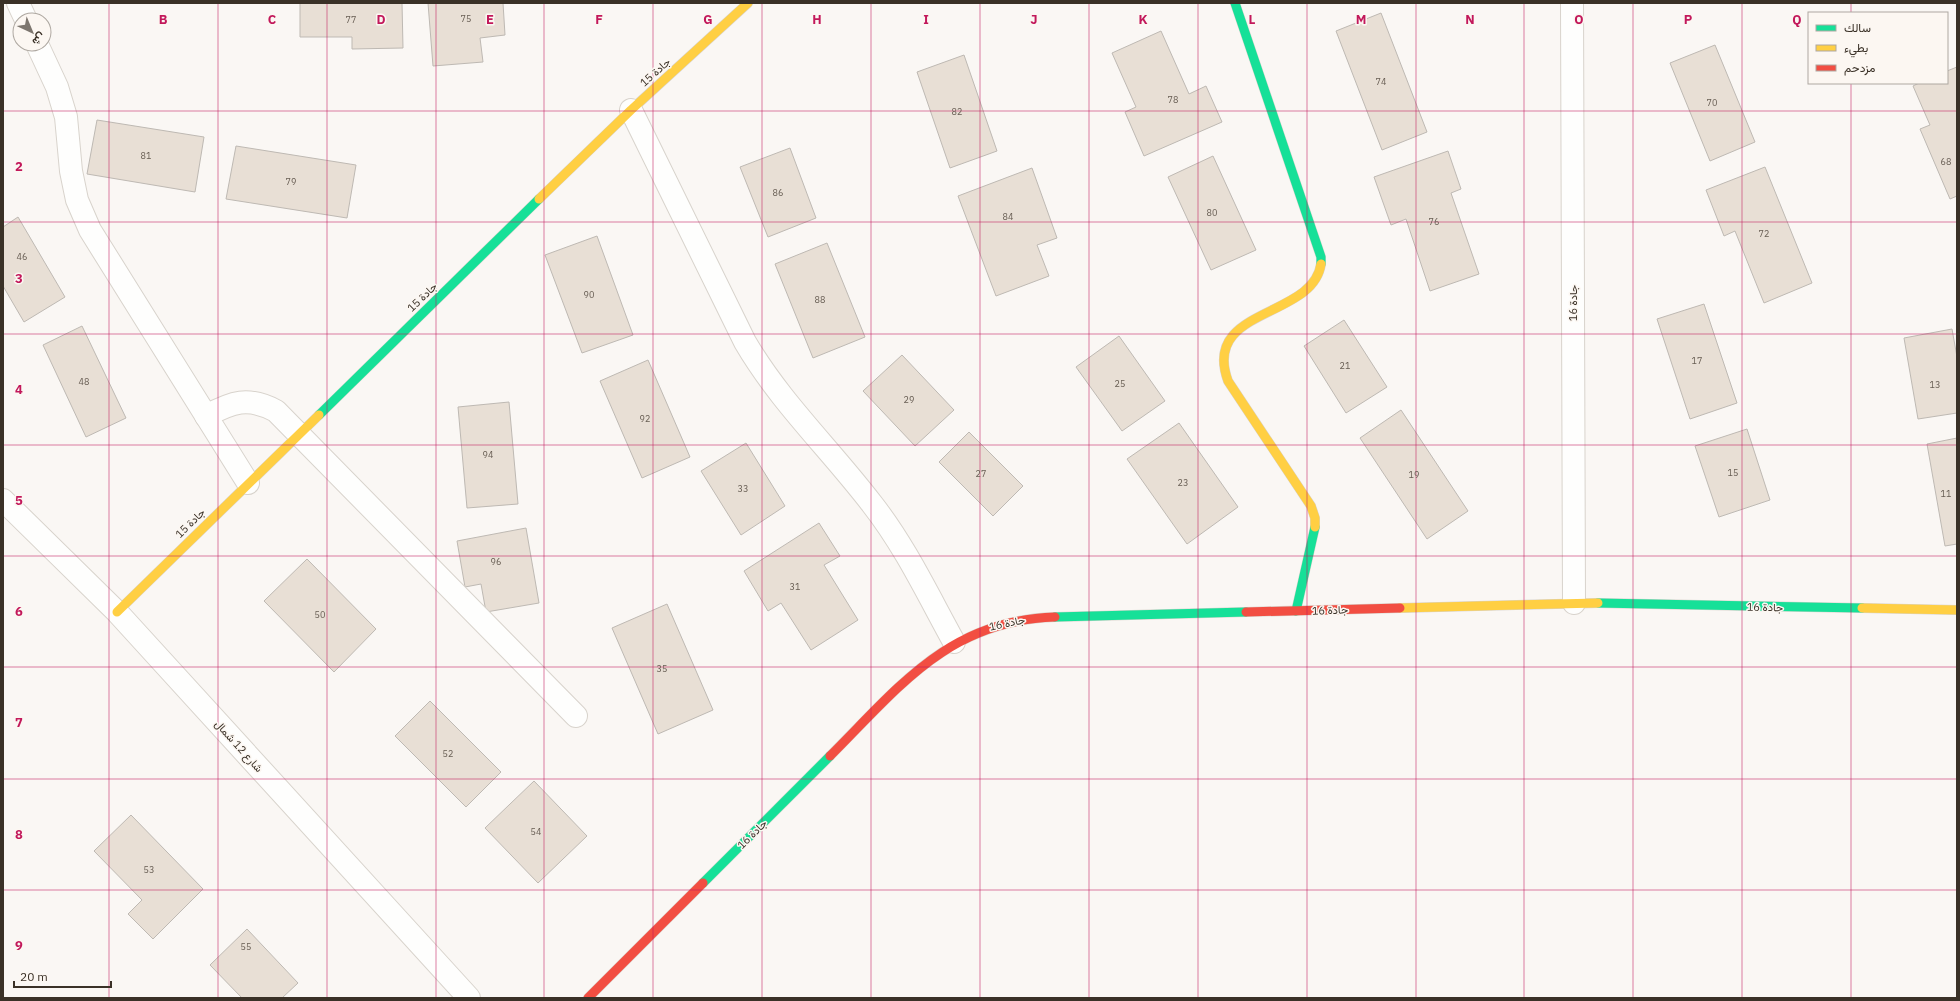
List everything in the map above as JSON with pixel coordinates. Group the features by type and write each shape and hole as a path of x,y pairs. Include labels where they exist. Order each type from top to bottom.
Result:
{"street":[{"name":"جادة 15","path":"117,612 631,110 748,3"},
{"path":"1235,3 1321,258 1318,276 1313,284 1306,290 1235,332 1228,340 1222,360 1228,381 1311,506 1315,518 1315,531 1296,611"},
{"name":"جادة 16","path":"1572,3 1574,604"},
{"path":"41,52 57,87 66,117 71,171 77,200 90,230 248,483"},
{"path":"631,110 743,336 758,363 784,398 886,523 907,556 954,642"},
{"path":"206,416 225,406 238,402 253,402 265,405 276,411 576,716"},
{"name":"شارع 12 شمال","path":"3,500 117,612 470,998"},
{"name":"جادة 16","path":"588,998 916,670 954,642 983,628 1021,619 1574,604 1957,610"}],"building":[{"path":"300,3 402,3 403,48 352,49 352,37 300,37"},
{"path":"428,3 503,3 505,35 480,38 483,62 433,66"},
{"path":"1381,13 1427,132 1382,150 1336,31"},
{"path":"1161,31 1189,94 1206,86 1222,122 1144,156 1125,112 1136,107 1112,53"},
{"path":"1715,45 1755,142 1710,161 1670,63"},
{"path":"964,55 997,151 950,168 917,72"},
{"path":"1957,67 1957,196 1950,199 1920,129 1930,125 1913,86 1917,84 1948,84 1948,71"},
{"path":"97,120 204,137 195,192 87,174"},
{"path":"236,146 356,165 347,218 226,199"},
{"path":"790,148 816,218 768,237 740,167"},
{"path":"1448,151 1461,189 1451,193 1479,274 1430,291 1406,219 1391,225 1374,177"},
{"path":"1213,156 1256,250 1211,270 1168,177"},
{"path":"1765,167 1812,283 1764,303 1735,231 1724,236 1706,190"},
{"path":"1032,168 1057,238 1037,245 1049,276 996,296 958,196"},
{"path":"18,217 65,297 24,322 3,286 3,227"},
{"path":"597,236 633,335 582,353 545,255"},
{"path":"827,243 865,337 813,358 775,264"},
{"path":"1704,304 1737,403 1690,419 1657,319"},
{"path":"1344,320 1387,387 1346,413 1304,346"},
{"path":"82,326 126,418 86,437 43,345"},
{"path":"1952,329 1957,357 1957,413 1918,419 1904,338"},
{"path":"1119,336 1165,401 1122,431 1076,367"},
{"path":"902,355 954,410 915,446 863,391"},
{"path":"648,360 690,457 642,478 600,381"},
{"path":"509,402 518,504 467,508 458,407"},
{"path":"1401,410 1468,511 1427,539 1360,438"},
{"path":"1179,423 1238,507 1187,544 1127,459"},
{"path":"1747,429 1770,500 1719,517 1695,446"},
{"path":"969,432 1023,486 993,516 939,462"},
{"path":"1957,438 1957,544 1945,546 1927,444"},
{"path":"746,443 785,506 741,535 701,471"},
{"path":"819,523 840,556 824,565 858,620 811,650 781,603 768,611 744,571"},
{"path":"526,528 539,603 486,612 481,584 465,587 457,541"},
{"path":"307,559 376,629 334,672 264,601"},
{"path":"667,604 713,710 658,734 612,628"},
{"path":"430,701 501,772 466,807 395,736"},
{"path":"534,781 587,836 538,883 485,828"},
{"path":"131,815 203,889 153,939 128,914 142,900 94,851"},
{"path":"247,929 298,983 282,998 242,998 210,965"}],"traffic: fast":[{"path":"1235,3 1321,257 1321,264"},
{"path":"319,415 539,199"},
{"path":"1296,611 1315,527"},
{"path":"1598,603 1862,608"},
{"path":"1055,617 1246,612"},
{"path":"703,883 830,756"}],"traffic: slow":[{"path":"539,199 631,110 748,3"},
{"path":"1315,527 1315,518 1311,506 1228,381 1224,357 1230,339 1243,326 1299,295 1314,282 1321,264"},
{"path":"117,612 319,415"},
{"path":"1400,608 1598,603"},
{"path":"1862,608 1957,610"}],"traffic: jam":[{"path":"1246,612 1400,608"},
{"path":"830,756 904,682 955,644 985,630 1018,621 1055,617"},
{"path":"588,998 703,883"}]}
